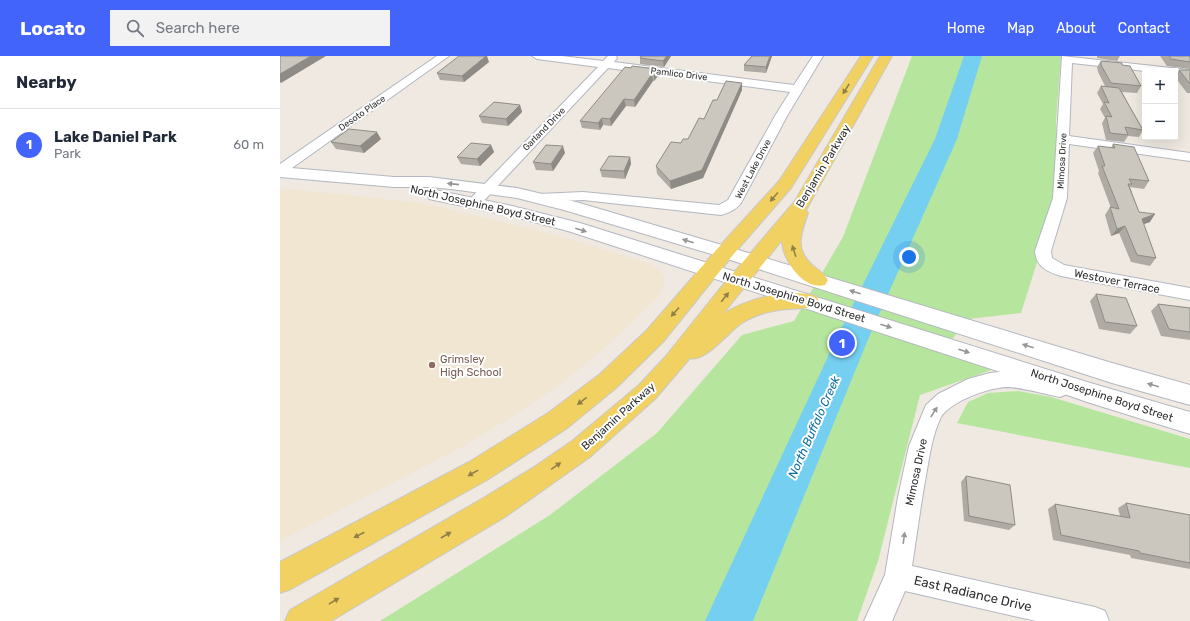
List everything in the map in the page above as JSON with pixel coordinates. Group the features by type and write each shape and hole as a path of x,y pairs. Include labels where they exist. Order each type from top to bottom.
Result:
{"main road":[{"name":"Benjamin Parkway","path":"280,578 478,471 557,421 608,381 654,336 785,184 866,56"},
{"name":"Benjamin Parkway","path":"301,621 495,507 543,476 581,449 647,392 674,363 738,280 802,203 886,56"},
{"name":"North Josephine Boyd Street","path":"280,171 394,182 429,182 488,188 539,198 818,280 1112,373 1190,395"},
{"name":"North Josephine Boyd Street","path":"394,182 417,191 512,211 574,227 1190,424"},
{"path":"802,203 791,240 793,251 805,270 818,280"},
{"path":"647,392 728,322 749,309 769,303 787,300 809,301"}],"street":[{"name":"Desoto Place","path":"280,171 444,56"},
{"name":"Pamlico Drive","path":"537,56 610,60 797,89"},
{"name":"West Lake Drive","path":"539,198 583,196 721,210 734,203 797,89 818,56"},
{"path":"1098,56 1190,66"},
{"path":"1067,57 1190,72"},
{"name":"Mimosa Drive","path":"1045,262 1043,258 1043,251 1060,198 1067,57"},
{"name":"Garland Drive","path":"474,203 610,60"},
{"path":"1063,138 1190,157"},
{"path":"627,223 646,203"},
{"name":"Westover Terrace","path":"1045,262 1060,270 1190,294"},
{"name":"Mimosa Drive","path":"878,621 898,576 910,497 920,446 933,411 945,400 975,385 990,381 1007,379 1087,392"},
{"name":"East Radiance Drive","path":"898,576 1095,621"}],"shaded area":[{"name":"Grimsley High School","path":"280,188 421,203 541,231 645,262 657,268 664,276 664,286 658,297 606,347 562,383 513,416 458,449 280,541"}],"green space":[{"path":"912,56 1061,56 1056,120 1057,199 1021,313 969,319 943,350 994,369 920,395 878,561 857,621 380,621 550,515 657,433 742,335 794,321 843,237"},
{"path":"1018,391 1051,397 1190,439 1190,468 957,423 968,402 988,393"}],"building":[{"path":"280,56 311,56 280,74"},
{"path":"459,56 486,56 462,76 437,73"},
{"path":"641,56 667,56 663,61 640,58"},
{"path":"752,56 770,56 766,67 744,65"},
{"path":"1169,56 1190,56 1190,62 1171,59"},
{"path":"1101,61 1122,63 1122,65 1130,66 1141,86 1111,83 1101,65"},
{"path":"632,66 657,69 634,100 624,99 610,119 602,118 598,123 580,121 625,67 631,68"},
{"path":"1179,70 1190,70 1190,84"},
{"path":"726,81 742,83 702,170 670,181 656,166 671,142 681,143 683,139 688,139 699,118 704,119 713,100 717,100"},
{"path":"1101,86 1119,88 1142,130 1125,127 1128,135 1110,133 1106,116 1112,117 1104,102 1109,103"},
{"path":"494,102 520,105 506,119 479,116"},
{"path":"349,129 377,132 360,146 331,142"},
{"path":"471,143 491,145 477,159 457,157"},
{"path":"1113,144 1134,147 1149,181 1129,179 1132,184 1128,184 1139,212 1155,214 1142,219 1156,258 1137,255 1125,226 1117,229 1110,207 1119,209 1102,166 1105,166 1098,146 1115,148"},
{"path":"546,145 563,146 551,164 533,162"},
{"path":"609,156 630,157 624,171 600,170"},
{"path":"1096,294 1126,298 1137,326 1105,322"},
{"path":"1158,304 1190,308 1190,332 1169,329"},
{"path":"966,476 1010,485 1015,525 969,516"},
{"path":"1126,503 1190,515 1190,563 1061,535 1055,504 1130,518"}],"waterway":[{"name":"North Buffalo Creek","path":"729,621 853,337 946,139 973,56"}],"place":[{"name":"Lake Daniel Park","path":"842,343"},
{"name":"Grimsley High School","path":"432,365"}]}
